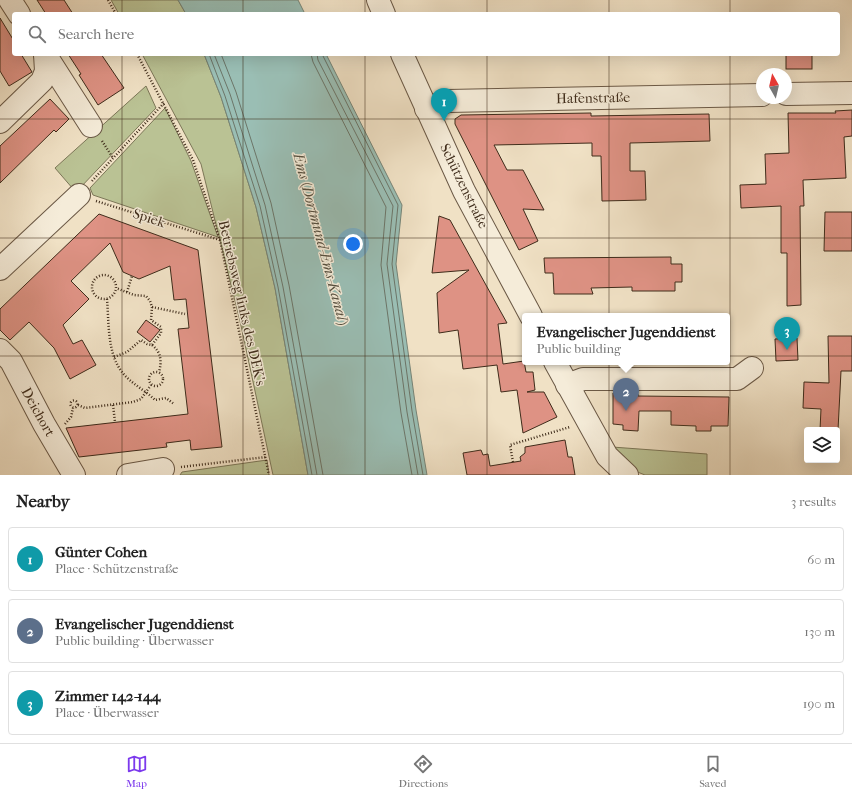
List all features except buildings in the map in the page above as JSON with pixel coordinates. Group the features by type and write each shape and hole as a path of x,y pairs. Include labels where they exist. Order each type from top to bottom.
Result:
{"street":[{"path":"10,0 18,12"},
{"path":"378,0 383,12"},
{"path":"0,122 42,81 46,71 45,56"},
{"path":"46,56 91,126"},
{"name":"Schützenstraße","path":"403,56 464,191 529,313"},
{"path":"792,94 852,93"},
{"name":"Hafenstraße","path":"426,109 448,101 756,94"},
{"path":"0,269 79,196"},
{"name":"Deichort","path":"0,350 11,361 44,424 74,475"},
{"path":"557,365 607,456 627,475"},
{"path":"567,384 582,379 737,379 752,368"},
{"path":"128,475 163,469"}],"path":[{"path":"108,0 115,12"},
{"name":"Betriebsweg links des DEK's","path":"139,56 193,160 220,240 269,475"},
{"path":"79,196 164,103"},
{"name":"Spiek","path":"79,196 220,240"},
{"path":"107,276 114,280 116,288 114,295 107,299 99,298 94,293 92,286 96,279 107,276"},
{"path":"127,292 132,276"},
{"path":"116,288 146,296 150,301 152,307 150,320 161,328 161,333 152,345"},
{"path":"107,299 111,345 114,357 121,371 155,400 166,398 174,404"},
{"path":"152,307 185,314"},
{"path":"114,357 128,352 141,340 157,349 161,357 159,372 162,376 162,383 156,387 151,385 148,381 149,376 152,373 159,372"},
{"path":"78,405 85,408 113,405 141,399 151,385"},
{"path":"113,405 115,422"},
{"path":"513,462 510,445 588,422"},
{"path":"163,469 266,457"}],"green space":[{"path":"111,0 178,0 185,12 118,12"},
{"path":"143,56 205,56 221,97 256,207 275,288 308,475 273,475 240,321 201,164"},
{"path":"146,86 156,108 79,189 74,190 55,168"},
{"path":"165,108 191,161 218,237 93,195 90,188"},
{"path":"612,447 707,454 707,475 645,475 635,471"},
{"path":"267,460 269,475 180,475 182,472"}],"water":[{"path":"178,0 298,0 304,12 185,12"},
{"name":"Ems (Dortmund-Ems-Kanal)","path":"205,56 327,56 402,205 396,264 416,410 427,475 308,475 275,288 256,207 221,97"}],"place":[{"name":"Günter Cohen","path":"444,121"},
{"name":"Zimmer 142-144","path":"787,350"},
{"name":"Evangelischer Jugenddienst","path":"626,411"}]}
